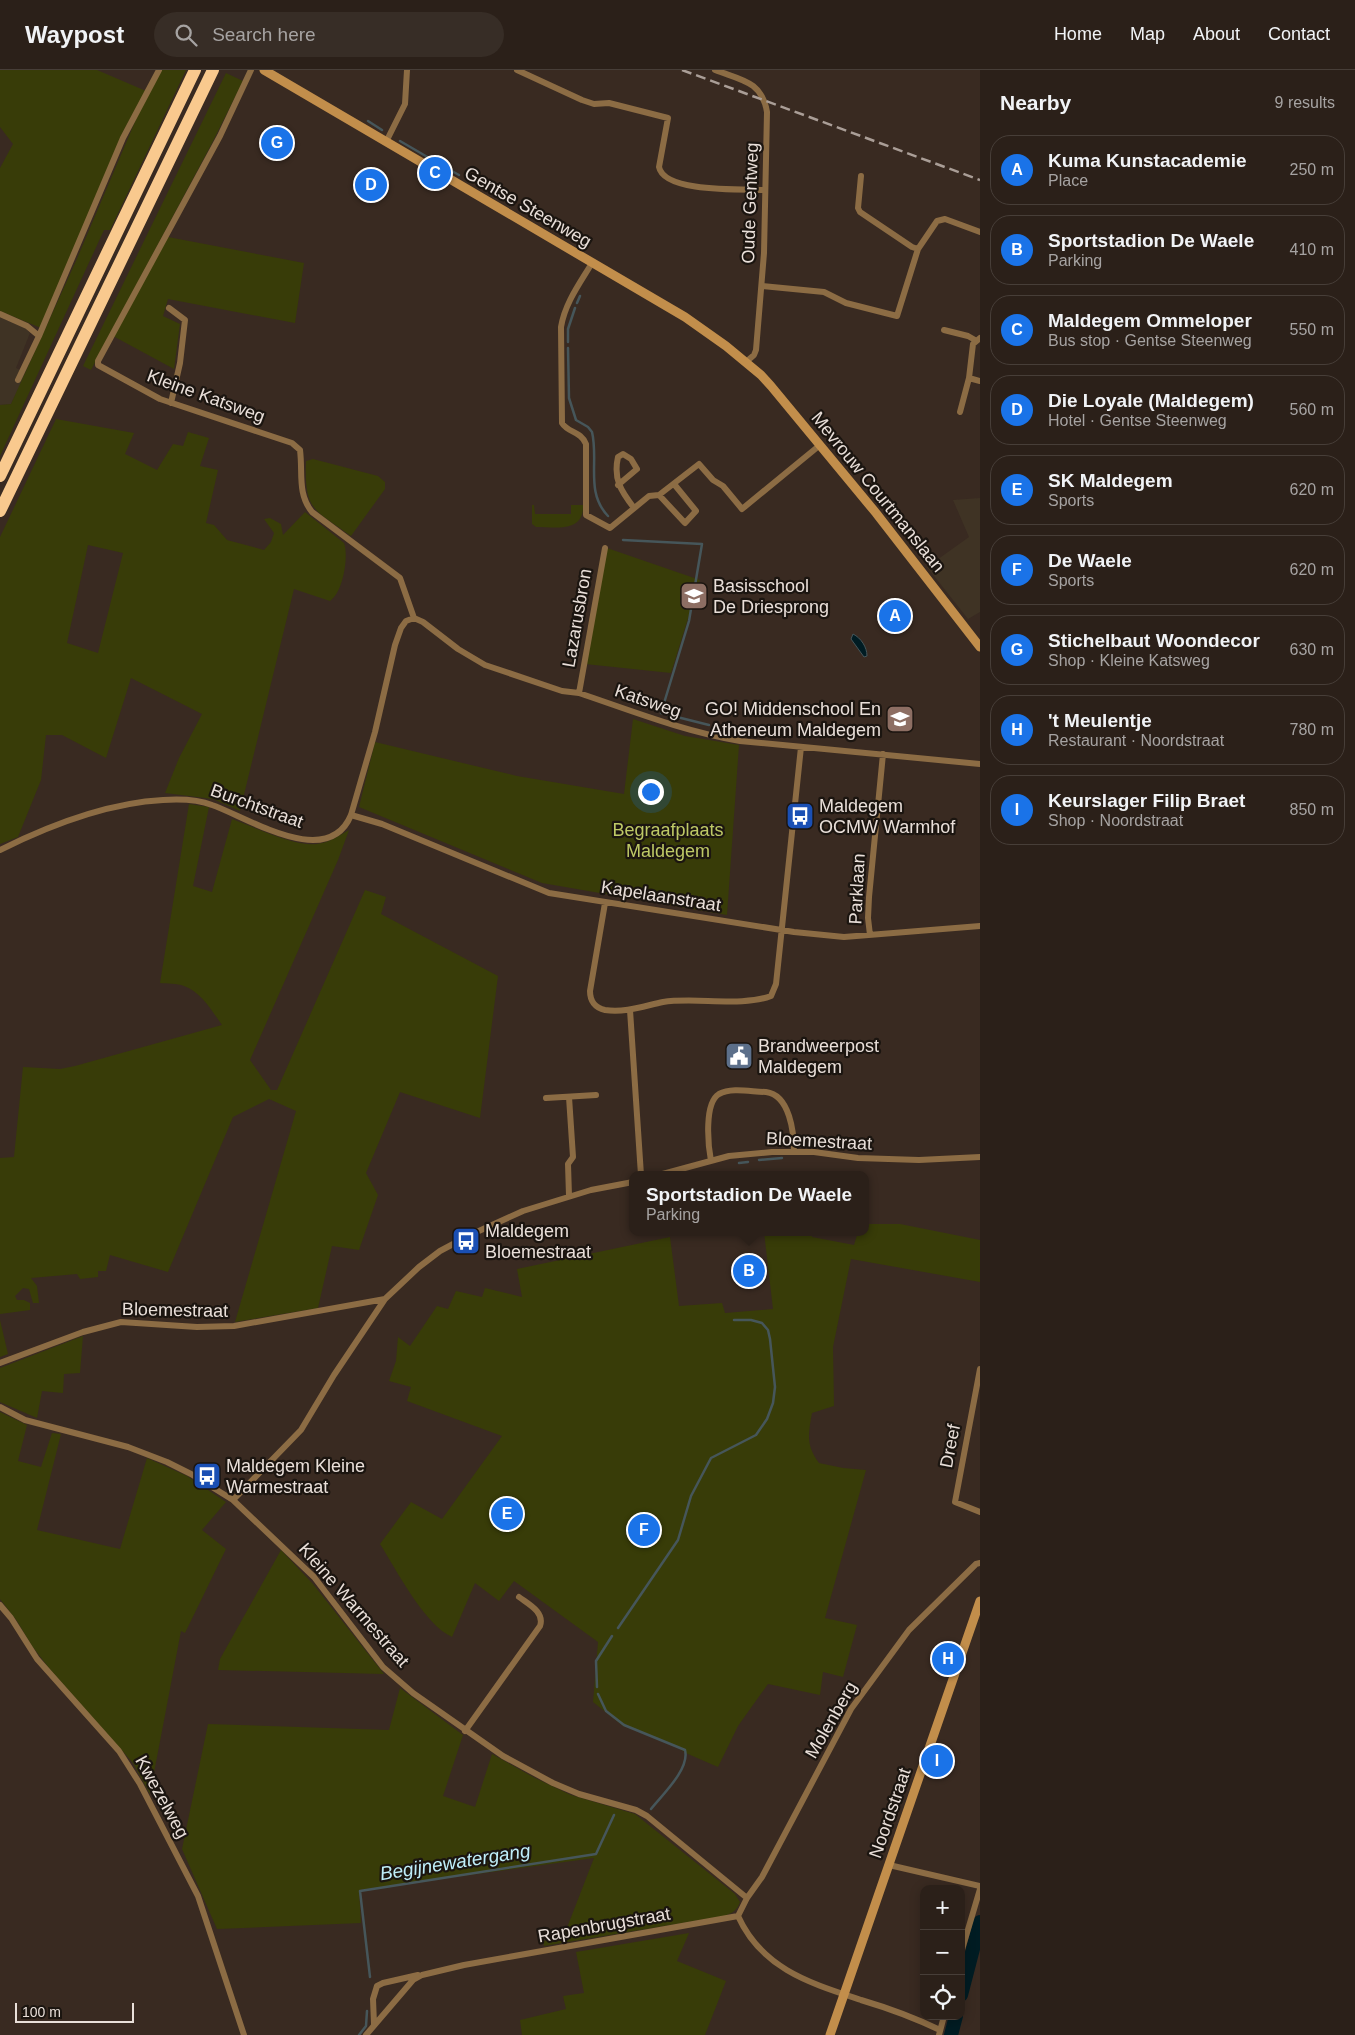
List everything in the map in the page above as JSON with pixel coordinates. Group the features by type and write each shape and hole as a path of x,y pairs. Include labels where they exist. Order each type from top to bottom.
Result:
{"highway":[{"path":"0,476 195,70"},
{"path":"0,511 213,70"}],"street":[{"path":"18,380 39,336 123,138 159,70"},
{"name":"Kleine Katsweg","path":"251,70 220,136 98,361 98,365 141,390 172,403 292,443 300,450 301,487 307,506 312,512 400,578 414,618"},
{"name":"Gentse Steenweg","path":"264,70 685,317 746,362"},
{"path":"386,142 405,104 407,70"},
{"path":"517,70 594,104 609,103 668,118 659,166 660,171 667,179 698,187 765,190"},
{"name":"Oude Gentweg","path":"715,70 752,84 764,97 767,116 762,286 756,350 754,355 746,362"},
{"path":"861,176 858,208 860,212 912,247 918,249"},
{"path":"762,286 824,292 846,303 897,316 918,249 937,221 941,219 980,232"},
{"path":"592,263 563,313 561,327 562,423 567,429 578,432 584,438 586,444 586,515 610,528 649,496 660,495 699,464 713,480 723,486 742,509 820,445"},
{"path":"169,308 184,320 180,363 172,403"},
{"path":"0,314 20,322 39,336"},
{"path":"944,330 978,339 960,412"},
{"name":"Mevrouw Courtmanslaan","path":"746,362 771,386 876,513 980,647"},
{"path":"969,378 980,381"},
{"path":"618,485 637,469 631,459 623,454 618,457 617,462 618,485 634,508"},
{"path":"660,495 685,523 696,511 674,484"},
{"name":"Lazarusbron","path":"579,693 605,548"},
{"name":"Katsweg","path":"414,618 423,622 458,649 485,665 562,691 579,693 714,737 980,764"},
{"name":"Burchtstraat","path":"0,850 97,811 162,800 198,801 212,805 244,820 293,838 320,840 334,835 347,825 351,815 375,732 395,645 401,628 406,621 414,618"},
{"path":"605,903 590,998 598,1007 605,1010 630,1010 665,1002 754,999 771,996 776,984 801,747"},
{"name":"Parklaan","path":"870,934 868,897 883,754"},
{"name":"Kapelaanstraat","path":"351,815 382,824 549,893 605,903 782,930 844,937 980,926"},
{"path":"630,1010 641,1171"},
{"path":"711,1160 709,1149 709,1110 718,1095 725,1092 771,1092 776,1096 791,1117 794,1152"},
{"path":"546,1098 596,1095"},
{"path":"569,1097 573,1157 568,1164 569,1196"},
{"name":"Bloemestraat","path":"673,1171 729,1156 772,1152 814,1152 866,1159 919,1160 980,1157"},
{"path":"233,1500 301,1430 334,1375 385,1299 419,1267 440,1251 489,1224 523,1210 591,1190 629,1183"},
{"name":"Bloemestraat","path":"0,1363 83,1332 121,1322 197,1327 234,1326 385,1299"},
{"name":"Dreef","path":"980,1369 955,1502 980,1512"},
{"name":"Kleine Warmestraat","path":"0,1407 24,1420 128,1447 160,1459 191,1474 233,1500 314,1577 383,1667 413,1693 503,1756 553,1783 578,1794 636,1810 647,1816 747,1898"},
{"name":"Molenberg","path":"738,1916 747,1898 762,1877 851,1709 909,1630 976,1564 980,1563"},
{"path":"465,1731 540,1626 541,1619 538,1612 519,1597"},
{"name":"Noordstraat","path":"830,2035 980,1600"},
{"name":"Kwezelweg","path":"0,1605 11,1618 42,1665 119,1751 140,1784 198,1896 244,2035"},
{"path":"889,1865 980,1886"},
{"path":"965,1940 980,1889"},
{"path":"738,1916 744,1928 757,1945 782,1968 831,1991 923,2022 939,2033 943,2020"},
{"name":"Rapenbrugstraat","path":"366,2035 408,1985 424,1974 464,1965 738,1916"},
{"path":"374,2024 373,1999 377,1986 402,1978 424,1974"}],"shaded area":[{"path":"0,317 25,328 30,333 16,368 26,373 11,404 0,405"},
{"path":"980,498 980,612 968,619 927,567 969,537 953,500"}],"green space":[{"path":"0,70 97,70 146,91 125,128 41,328 0,311 0,168 13,144 0,127"},
{"path":"162,70 186,70 110,230 104,230 0,456 0,405 11,404 76,261 140,110"},
{"path":"226,73 243,81 91,370 83,366"},
{"path":"168,237 304,263 295,323 168,299 163,316 180,324 174,369 113,336"},
{"path":"56,419 134,433 125,454 157,470 173,444 183,446 188,432 209,438 200,466 218,470 206,523 214,525 227,540 264,550 271,542 274,533 264,519 270,518 281,524 283,535 305,512 344,543 346,556 344,574 335,597 330,601 294,589 240,811 213,799 165,793 179,758 202,714 131,678 106,758 62,735 46,735 41,780 18,837 0,844 0,537","holes":["88,545 123,553 98,653 67,643"]},
{"path":"313,459 378,476 385,482 385,489 351,536 320,514 310,500 307,490 306,461"},
{"path":"532,505 534,505 535,514 571,514 571,505 583,505 582,514 574,524 552,528 536,527 532,524"},
{"path":"607,548 700,580 671,673 585,664"},
{"name":"Begraafplaats Maldegem","path":"633,719 685,736 739,745 727,915 542,883 359,807 375,742 517,776 624,794"},
{"path":"189,804 209,807 193,886 212,892 232,819 287,840 308,844 325,842 349,830 338,860 250,1060 271,1090 277,1090 365,890 386,897 381,914 498,976 480,1118 400,1092 366,1173 378,1195 359,1250 332,1246 318,1308 235,1322 296,1111 269,1099 233,1117 168,1272 110,1255 106,1271 98,1271 98,1277 80,1279 77,1274 31,1278 37,1286 39,1303 33,1303 29,1289 23,1288 15,1296 17,1300 24,1300 30,1303 30,1310 0,1314 0,1158 14,1157 23,1067 60,1069 75,1066 222,1025 206,1002 196,993 178,984 160,983"},
{"path":"869,1224 900,1224 980,1240 980,1282 851,1259 833,1347 834,1406 812,1413 809,1434 812,1451 819,1463 866,1470 825,1618 857,1625 843,1677 823,1672 820,1695 768,1684 738,1726 718,1767 688,1754 668,1742 623,1726 593,1702 598,1642 514,1581 499,1601 475,1583 452,1637 431,1621 412,1596 380,1544 411,1502 442,1519 502,1436 407,1401 411,1387 389,1381 396,1361 398,1337 410,1346 437,1306 448,1309 456,1291 482,1297 485,1288 522,1297 517,1269 670,1237 679,1306 722,1303 725,1313 773,1309 764,1236 812,1236 854,1245 857,1236 869,1236"},
{"path":"0,1320 8,1354 0,1357"},
{"path":"83,1336 80,1373 64,1374 63,1393 42,1391 37,1418 0,1402 0,1368"},
{"path":"0,1412 27,1425 18,1461 41,1467 52,1433 61,1434 37,1530 120,1549 147,1458 187,1476 226,1502 202,1530 226,1549 185,1633 181,1631 150,1794 133,1763 49,1668 0,1599"},
{"path":"281,1550 313,1584 384,1674 218,1670 220,1659"},
{"path":"400,1688 463,1735 443,1796 475,1807 492,1754 571,1795 635,1814 735,1894 740,1902 736,1910 724,1916 544,1946 543,1941 563,1938 594,1858 359,1890 361,1923 217,1929 182,1849 208,1724 389,1730"},
{"path":"689,1933 677,1961 726,1981 705,2035 522,2035 520,2020 566,2009 563,1996 584,1993 576,1952"}],"water":[{"path":"853,634 863,643 867,656 864,657 851,639"}],"waterway":[{"name":"Begijnewatergang","path":"368,121 382,130"},
{"name":"Begijnewatergang","path":"400,141 436,162"},
{"name":"Begijnewatergang","path":"441,165 459,175"},
{"name":"Begijnewatergang","path":"577,303 580,296"},
{"name":"Begijnewatergang","path":"568,342 568,329 575,308"},
{"name":"Begijnewatergang","path":"568,348 569,398 576,420 588,427 592,432 595,487 601,507 608,516"},
{"name":"Begijnewatergang","path":"623,540 702,544 689,621 661,713 709,725"},
{"name":"Begijnewatergang","path":"759,1160 782,1158"},
{"name":"Begijnewatergang","path":"739,1163 748,1162"},
{"name":"Begijnewatergang","path":"618,1628 678,1540 691,1496 711,1458 756,1435 767,1419 773,1403 775,1387 768,1330 762,1323 751,1320 734,1320"},
{"name":"Begijnewatergang","path":"597,1687 596,1661 612,1636"},
{"name":"Begijnewatergang","path":"598,1694 606,1711 624,1725 685,1750 683,1765 679,1773 651,1809"},
{"name":"Begijnewatergang","path":"370,1977 360,1891 596,1854 614,1815"},
{"path":"965,1980 980,1922"},
{"name":"Begijnewatergang","path":"359,2035 366,2026 367,2011"},
{"path":"951,2035 955,2020"}],"railway":[{"path":"682,70 980,180"}],"place":[{"name":"Stichelbaut Woondecor","path":"277,143"},
{"name":"Maldegem Ommeloper","path":"435,173"},
{"name":"Die Loyale (Maldegem)","path":"371,185"},
{"name":"Basisschool De Driesprong","path":"694,596"},
{"name":"Kuma Kunstacademie","path":"895,616"},
{"name":"GO! Middenschool En Atheneum Maldegem","path":"900,719"},
{"name":"Maldegem OCMW Warmhof","path":"800,816"},
{"name":"Brandweerpost Maldegem","path":"739,1056"},
{"name":"Maldegem Bloemestraat","path":"466,1241"},
{"name":"Sportstadion De Waele","path":"749,1271"},
{"name":"Maldegem Kleine Warmestraat","path":"207,1476"},
{"name":"SK Maldegem","path":"507,1514"},
{"name":"De Waele","path":"644,1530"},
{"name":"'t Meulentje","path":"948,1659"},
{"name":"Keurslager Filip Braet","path":"937,1761"}]}
